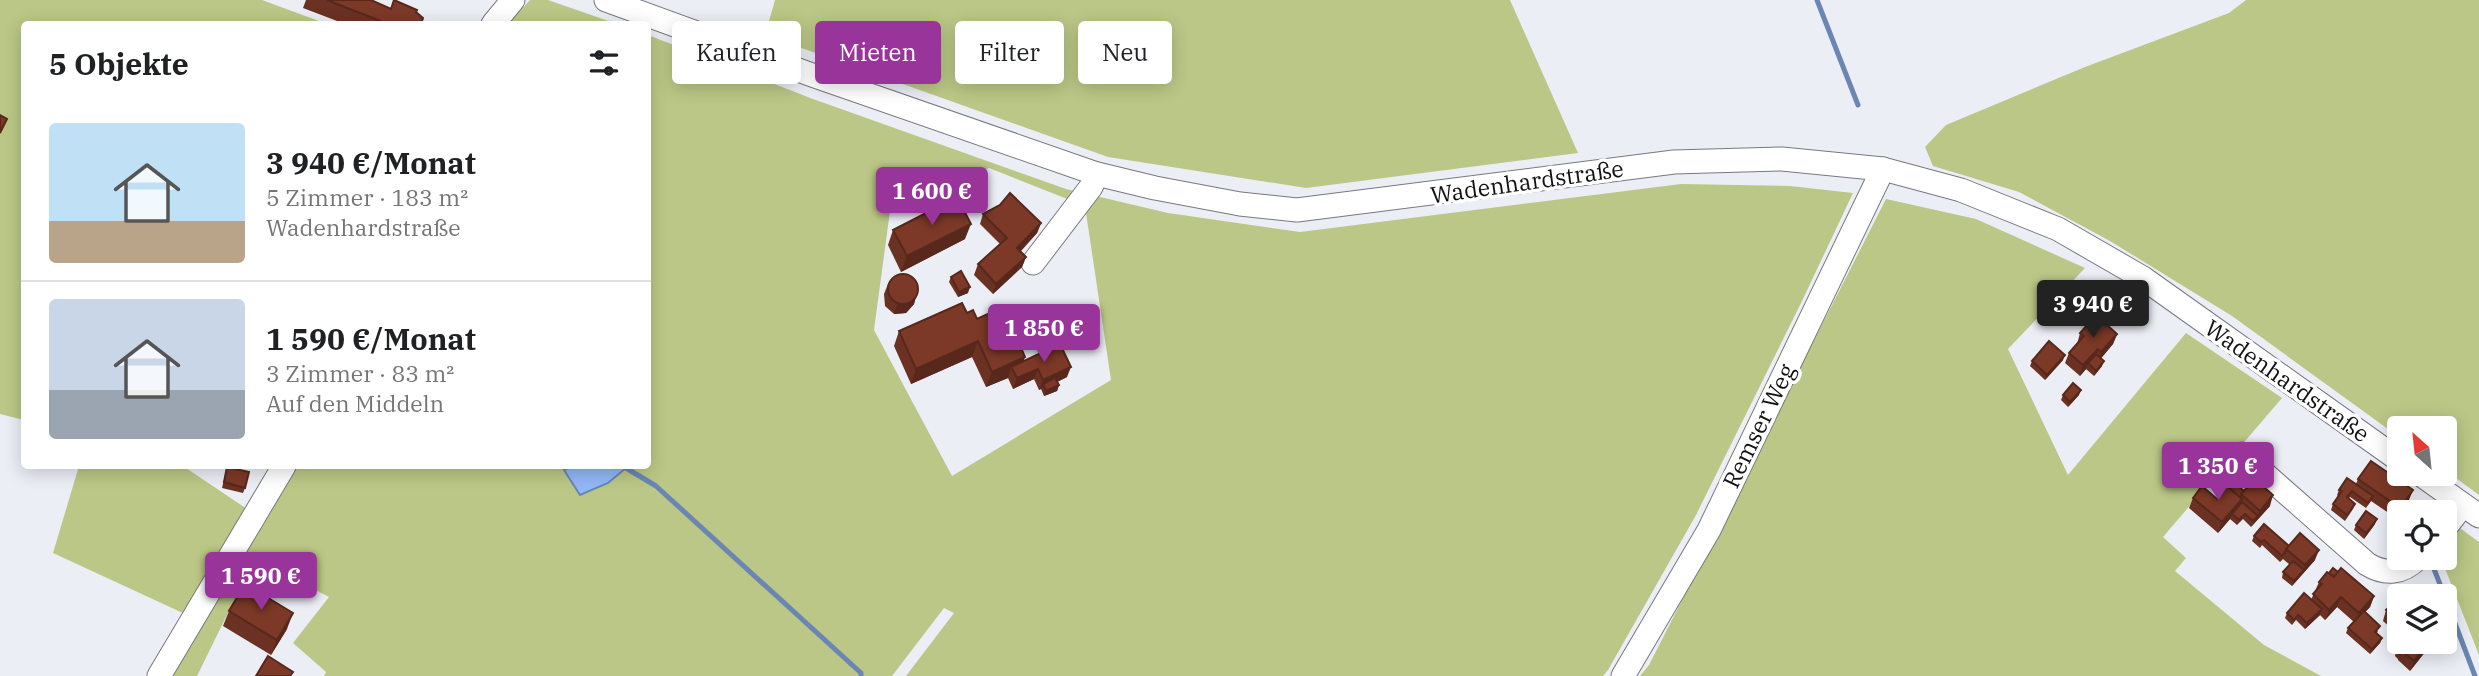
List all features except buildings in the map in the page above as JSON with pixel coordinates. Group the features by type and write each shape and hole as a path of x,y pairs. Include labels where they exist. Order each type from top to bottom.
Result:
{"street":[{"path":"496,21 513,0"},
{"name":"Wadenhardstraße","path":"606,0 1097,174 1216,200 1297,211 1674,162 1782,159 1883,169 1961,190 2058,229 2143,278 2387,451"},
{"name":"Remser Weg","path":"1623,676 1709,530 1883,169"},
{"path":"1033,263 1091,187 1097,174"},
{"path":"2242,454 2367,564 2381,572 2400,570"},
{"path":"159,676 282,469"},
{"path":"2437,486 2471,510"}],"green space":[{"path":"0,0 262,0 319,21 21,21 21,419 0,414"},
{"path":"530,0 548,0 608,21 511,21"},
{"path":"775,0 1510,0 1578,153 1306,188 1108,157 903,84 941,84 941,21 815,21 815,53 801,48 801,21 769,21"},
{"path":"2246,0 2479,0 2479,495 2457,479 2457,416 2387,416 2387,428 2232,316 2110,241 2019,192 1933,166 1925,147 1946,125 2085,67 2229,13"},
{"path":"651,36 672,44 672,84 774,84 1066,189 1168,213 1300,232 1681,184 1790,186 1853,193 1696,515 1603,676 906,676 954,613 944,608 892,676 324,676 326,672 293,643 329,597 255,558 197,676 172,676 294,469 651,469","holes":["989,168 1085,206 1111,380 952,476 874,330 890,211"]},
{"path":"1886,199 1976,219 2085,268 2008,349 2068,475 2186,333 2282,398 2163,537 2186,558 2175,571 2264,645 2321,676 1640,676 1649,665"},
{"path":"78,469 187,469 247,509 185,614 53,553"},
{"path":"2457,526 2479,542 2479,655 2457,599 2457,584 2451,584 2446,570 2457,570"}],"water":[{"path":"625,469 608,483 580,495 564,470"}],"waterway":[{"path":"1817,0 1858,105"},
{"path":"628,469 656,486 861,673 861,676"},
{"path":"2434,570 2440,584"},
{"path":"2457,629 2475,676"}]}
